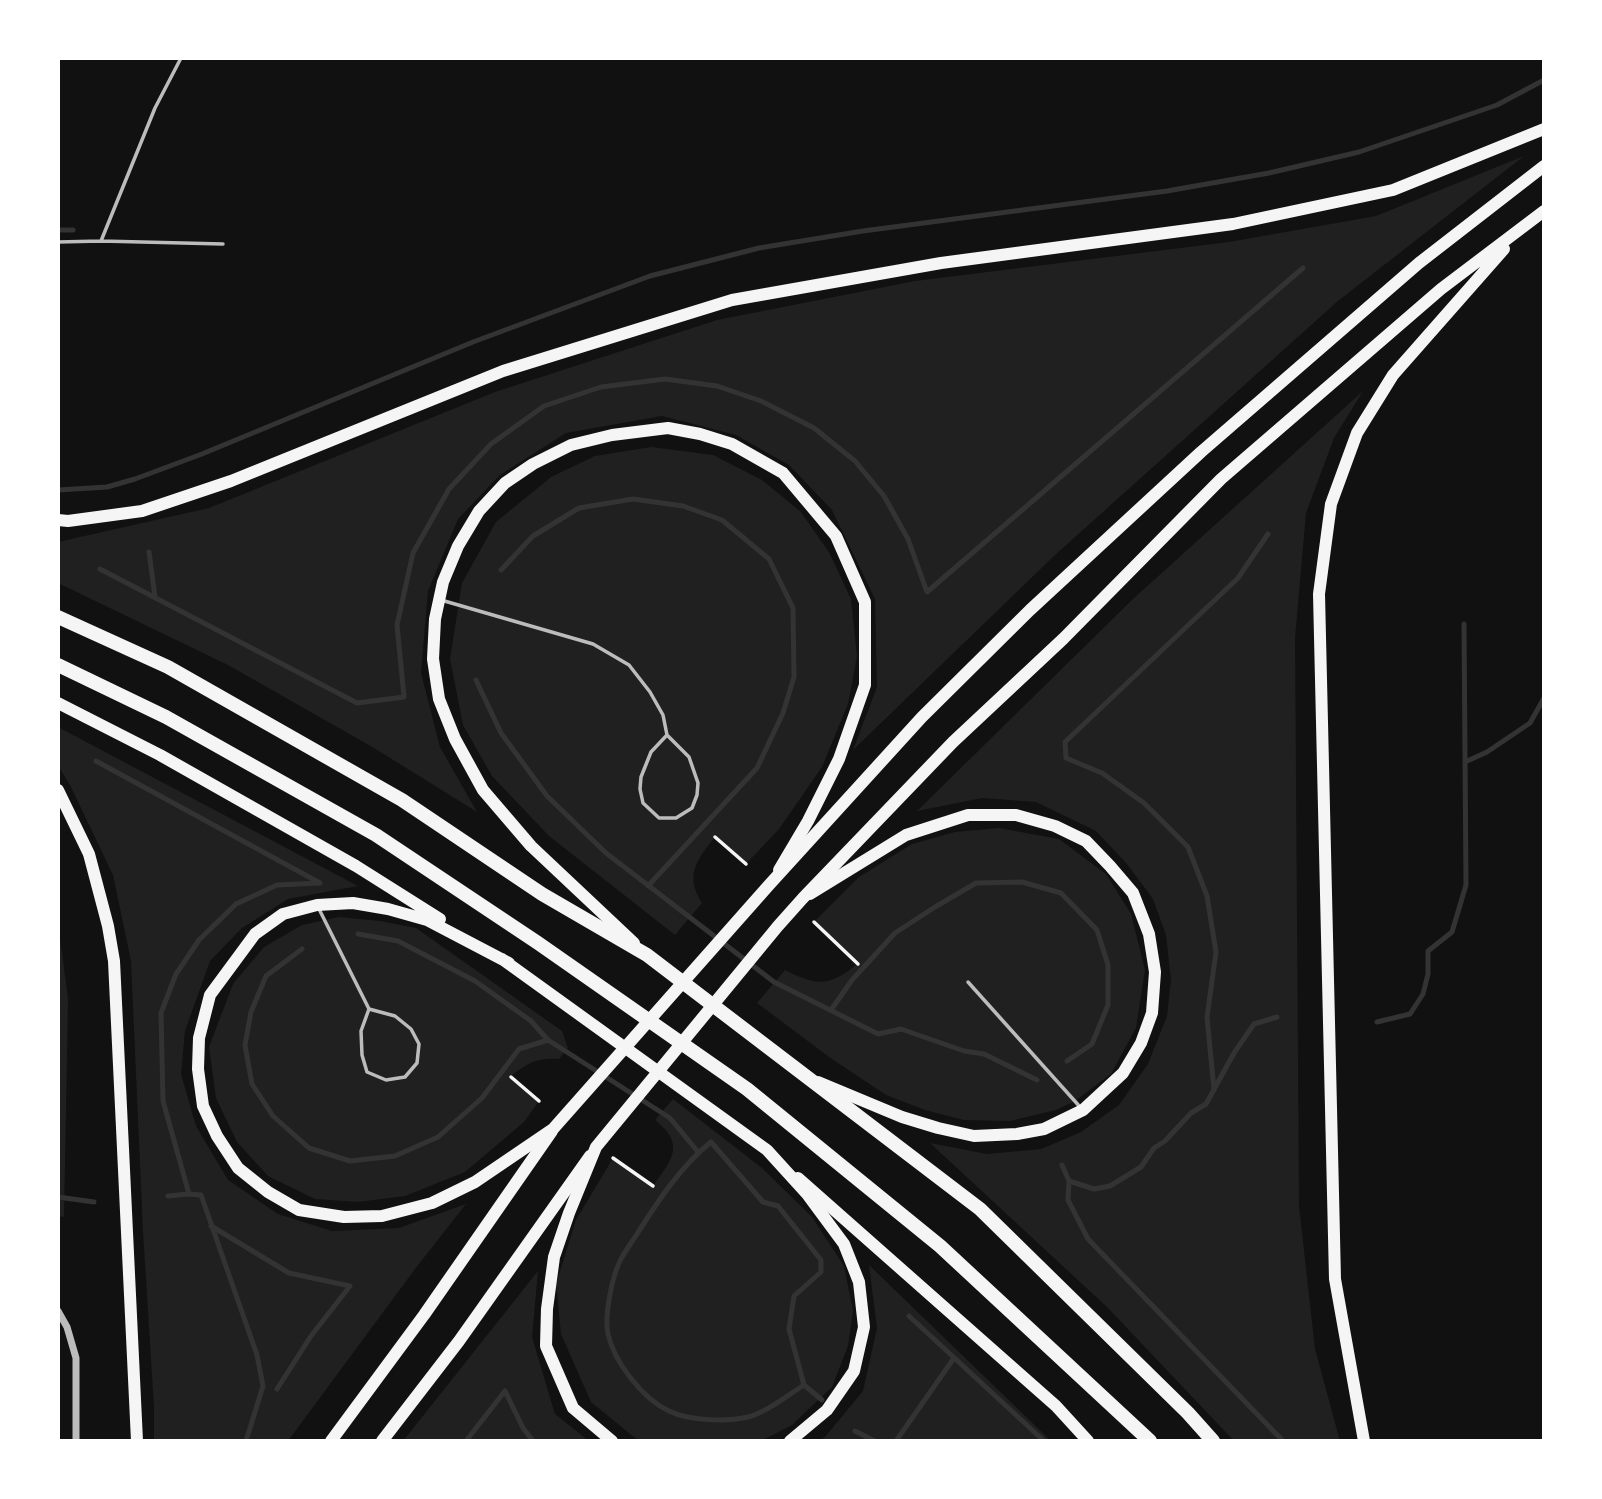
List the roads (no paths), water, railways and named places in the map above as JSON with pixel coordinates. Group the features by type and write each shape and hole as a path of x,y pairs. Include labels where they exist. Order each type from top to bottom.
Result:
{"highway":[{"path":"58,617 168,667 402,800 542,894 646,955 980,1209 1178,1403 1213,1441"},
{"path":"58,665 166,717 376,835 538,943 747,1089 940,1246 1150,1441"}],"main road":[{"path":"58,520 142,511 231,481 503,371 732,300 941,262 1233,224 1392,190 1544,129"},
{"path":"331,1441 424,1315 558,1124 922,717 1030,610 1201,452 1419,263 1544,166"},
{"path":"382,1441 459,1341 596,1147 803,898 953,742 1063,639 1221,479 1441,289 1544,211"},
{"path":"1364,1441 1335,1279 1319,594 1331,504 1357,433 1393,375 1512,236"},
{"path":"646,955 531,846 483,790 455,738 439,699 433,659 435,619 443,582 458,546 479,511 505,483 533,464 570,445 612,435 668,428 732,444 783,473 836,536 865,602 865,685 839,759 808,821 769,885"},
{"path":"58,703 160,755 356,866 509,963 766,1150 1056,1406 1088,1441"},
{"path":"58,790 89,854 108,926 114,961 137,1441"},
{"path":"803,898 906,835 968,816 1016,816 1055,826 1086,841 1110,866 1133,893 1149,934 1155,972 1152,1013 1141,1043 1123,1073 1083,1110 1044,1129 1017,1134 974,1136 902,1117 811,1079"},
{"path":"509,963 427,920 388,909 353,903 317,905 284,914 255,934 210,995 199,1038 198,1069 203,1106 217,1136 238,1168 268,1192 299,1210 344,1217 382,1216 432,1203 475,1182 558,1124"},
{"path":"596,1147 554,1257 546,1346 573,1408 611,1441"},
{"path":"766,1150 807,1194 844,1244 859,1282 864,1327 854,1371 827,1410 790,1441"}],"street":[{"path":"58,1311 67,1327 76,1358 76,1441"}],"lane":[{"path":"101,241 155,108 181,58"},
{"path":"58,242 223,244"},
{"path":"439,599 593,644 629,665 650,692 663,715 667,735 689,757 698,783 692,808 676,817 659,818 643,803 640,777 652,752 667,735"},
{"path":"317,905 369,1009 361,1031 362,1055 368,1072 386,1080 405,1077 417,1063 419,1044 411,1029 395,1016 369,1009"},
{"path":"968,982 1083,1110"}],"waterway":[{"path":"58,490 107,487 135,479 473,342 650,276 759,248 863,231 1167,191 1269,173 1359,152 1497,105 1544,80"},
{"path":"58,230 73,230"},
{"path":"100,569 357,703 404,697 397,625 413,553 449,489 491,444 544,406 601,387 665,379 717,386 761,401 814,428 855,461 884,496 908,539 927,592 1303,268"},
{"path":"501,570 533,536 579,508 633,499 683,506 722,520 769,559 793,608 794,677 783,713 757,768 648,886"},
{"path":"1214,1090 1207,1017 1216,952 1207,896 1188,847 1144,803 1102,773 1066,758 1065,742 1238,578 1268,534"},
{"path":"149,552 155,597"},
{"path":"1377,1022 1410,1014 1423,994 1428,974 1428,951 1452,932 1466,885 1464,624"},
{"path":"476,680 501,733 547,796 606,853 774,982 878,1034 901,1029 964,1051 984,1054 1037,1080"},
{"path":"1465,762 1487,752 1530,723 1544,698"},
{"path":"96,761 320,883 277,885 236,904 199,940 176,974 161,1013 163,1101 189,1194 201,1195 257,1355 263,1386 246,1441"},
{"path":"831,1010 852,980 895,933 976,883 1022,882 1061,893 1097,930 1108,965 1108,1005 1092,1044 1067,1061"},
{"path":"358,934 398,941 475,981 531,1021 548,1040 670,1118 698,1152"},
{"path":"302,949 266,976 251,1012 245,1045 252,1084 273,1116 309,1148 350,1161 395,1156 438,1137 482,1098 519,1049 548,1040"},
{"path":"1062,1165 1069,1181 1094,1189 1110,1186 1141,1167 1154,1148 1165,1141 1191,1113 1206,1104 1234,1053 1254,1024 1277,1017"},
{"path":"804,1385 789,1329 794,1296 821,1272 821,1260 778,1206 763,1202 711,1142 671,1185 620,1261 608,1307 607,1326 611,1345 623,1368 649,1398 669,1411 687,1417 719,1420 748,1417 770,1407 804,1385 822,1400"},
{"path":"1069,1181 1068,1200 1088,1239 1283,1441"},
{"path":"168,1196 189,1194"},
{"path":"58,1197 94,1202"},
{"path":"211,1226 289,1273 350,1286 311,1336 277,1389"},
{"path":"909,1316 1044,1441"},
{"path":"896,1441 954,1358"},
{"path":"466,1441 505,1391 523,1428 533,1441"},
{"path":"855,1431 875,1441"}]}
